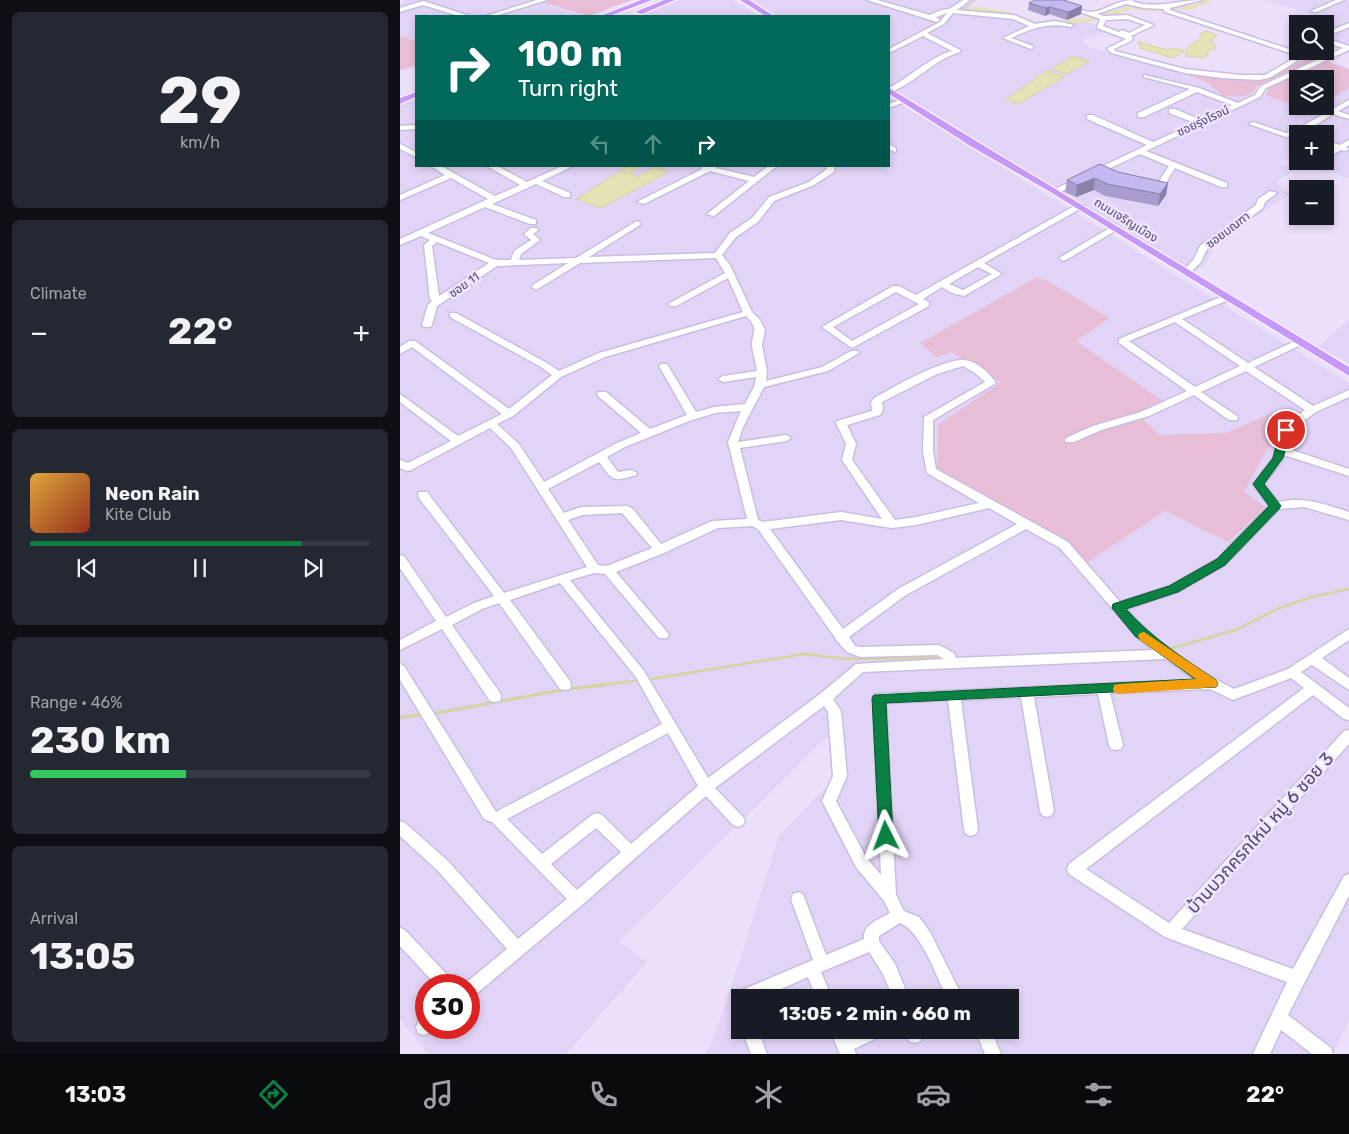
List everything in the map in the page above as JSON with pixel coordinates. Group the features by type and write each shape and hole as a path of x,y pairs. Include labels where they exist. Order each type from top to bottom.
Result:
{"main road":[{"path":"598,15 638,0"},
{"path":"607,15 648,0"},
{"path":"621,15 660,0"},
{"path":"631,15 671,0"},
{"path":"744,0 768,15"},
{"path":"400,93 415,87"},
{"name":"ถนนเจริญเมือง","path":"890,91 975,145 1055,190 1349,372"},
{"path":"400,101 415,94"}],"street":[{"path":"492,15 544,0"},
{"path":"870,0 932,18 942,23"},
{"path":"890,50 942,23 952,10 967,0"},
{"path":"1049,0 1104,18 1127,17 1151,25 1129,35 1099,25"},
{"path":"1167,8 1199,0"},
{"path":"1314,11 1341,0"},
{"path":"1093,14 1129,1 1141,6 1167,8 1293,52 1295,56 1294,61 1267,77 1205,75 1135,59 1114,52 1110,49 1130,38 1099,27 1099,25"},
{"path":"400,10 423,2 462,15"},
{"path":"932,18 940,12 952,10 1014,17 1034,26"},
{"path":"1099,25 1104,18"},
{"path":"1031,47 1006,38 1034,26 1062,22 1072,25"},
{"path":"1334,31 1349,25"},
{"path":"890,89 917,75 933,60 943,54 958,50 922,33"},
{"path":"890,40 901,44"},
{"path":"1334,43 1349,48"},
{"name":"ซอยรุ่งโรจน์","path":"1055,190 1258,96 1263,87 1349,48"},
{"path":"1146,76 1197,89 1238,105"},
{"path":"1141,115 1197,89"},
{"path":"890,106 905,100"},
{"path":"1334,111 1349,102"},
{"path":"1172,111 1200,122"},
{"path":"1334,112 1349,117"},
{"path":"1313,125 1328,115"},
{"path":"1090,117 1152,145"},
{"path":"1253,124 1289,135"},
{"path":"400,128 415,126"},
{"path":"1334,151 1349,142"},
{"path":"1334,145 1349,150"},
{"path":"400,146 415,155"},
{"path":"1139,150 1224,185"},
{"path":"1158,189 1174,164"},
{"path":"438,167 495,200"},
{"path":"493,167 526,185"},
{"path":"550,167 558,171"},
{"path":"400,242 567,167"},
{"path":"641,202 709,167 756,180"},
{"path":"712,214 772,167"},
{"path":"422,233 495,263 581,259 702,257 718,254 735,233 747,227 757,218 766,204 774,198 822,179 831,170 831,167"},
{"path":"400,198 451,175"},
{"path":"536,181 567,195"},
{"name":"ซอยมณฑา","path":"1186,272 1198,260 1203,248 1207,244 1260,206 1261,201 1274,193"},
{"path":"485,204 534,226 528,234 536,240 517,253 514,263"},
{"path":"916,299 1080,206"},
{"path":"536,287 636,223"},
{"path":"1062,258 1116,228"},
{"name":"ซอย 11","path":"436,239 428,245 435,299 441,299 495,263"},
{"path":"718,254 748,313 760,330 758,345 761,373 760,385 738,427 733,442 758,524 840,637 851,649 860,652 939,650 950,656 950,663"},
{"path":"943,284 955,291 964,293 998,274 978,263"},
{"path":"672,304 729,274"},
{"path":"896,288 916,299 926,304 852,346 827,327 896,288"},
{"path":"1228,298 1122,341 1233,418"},
{"path":"426,325 433,305 441,299"},
{"path":"404,466 459,442 509,414 558,375 602,356 748,313"},
{"path":"453,315 544,365 558,375"},
{"path":"1176,319 1249,366 1312,410"},
{"path":"1070,440 1097,428 1145,414 1300,342"},
{"path":"400,351 412,343 509,414"},
{"path":"760,385 825,369 854,353"},
{"path":"892,524 847,460 851,444 841,423 876,413 878,410 876,403 884,396 928,375 958,364 970,365 991,383 986,388 928,419 931,471 1064,545 1140,633 1167,654 1212,684 1233,695 1292,672 1349,634"},
{"path":"664,366 693,416"},
{"path":"723,379 761,373"},
{"path":"1275,506 1258,484 1278,458 1286,430 1312,410 1349,393"},
{"path":"602,394 649,434"},
{"path":"400,397 459,442"},
{"path":"542,488 600,456 693,416 714,410 749,407"},
{"path":"491,424 515,446 594,569"},
{"path":"734,446 786,438"},
{"path":"1280,450 1349,472"},
{"path":"600,456 615,476 632,473"},
{"path":"423,495 502,598 565,685"},
{"path":"1118,608 1174,589 1221,562 1275,506 1297,501 1349,516"},
{"path":"400,645 478,606 562,578 594,569 608,570 634,562 716,524 758,524 841,516 892,524 916,521 988,504"},
{"path":"561,518 581,511 624,509 629,512 660,550"},
{"path":"840,637 902,592 1025,524"},
{"path":"400,559 495,697"},
{"path":"608,570 663,635"},
{"path":"562,578 638,672 706,787 738,821"},
{"path":"480,981 577,900 706,787 825,698 860,667 1167,654"},
{"path":"1312,658 1349,684"},
{"path":"400,669 489,815 497,818 577,900"},
{"path":"1292,672 1349,715"},
{"path":"889,896 879,698 1212,684"},
{"path":"1297,978 1170,932 1074,869 1313,688"},
{"path":"1103,690 1116,745"},
{"path":"1027,693 1047,811"},
{"path":"954,696 971,830"},
{"path":"825,698 834,711 840,776 830,801 861,862 889,896 899,916 914,922 924,937 950,989"},
{"path":"497,818 671,725"},
{"name":"บ้านบวกครกใหม่ หมู่ 6 ซอย 3","path":"1170,932 1349,735"},
{"path":"541,863 596,819 630,852"},
{"path":"400,827 443,866 517,949"},
{"path":"1261,1054 1297,978 1349,881"},
{"path":"798,900 822,989"},
{"path":"897,989 889,969 872,943 870,932 899,916"},
{"path":"400,935 436,974"},
{"path":"762,989 872,943"},
{"path":"1278,1018 1325,1054"},
{"path":"753,1039 759,1054"},
{"path":"987,1039 993,1054"}],"shaded area":[{"path":"406,0 534,0 581,15 415,15 415,39 412,40 400,36 400,11 406,8 400,5"},
{"path":"534,0 631,0 592,15 586,15"},
{"path":"680,0 733,0 757,15 639,15"},
{"path":"753,0 977,0 968,7 1015,14 1043,24 1084,18 1103,32 1084,40 1083,44 1116,56 1190,74 1190,76 1208,83 1223,96 1249,93 1255,90 1289,102 1289,115 1334,115 1334,97 1349,88 1349,179 1324,170 1334,170 1334,125 1289,125 1289,158 1279,163 1289,167 1289,170 1297,170 1276,181 1289,195 1220,239 1207,262 1193,272 890,87 890,15 776,15"},
{"path":"1265,0 1349,0 1349,49 1334,44 1334,15 1313,15"},
{"path":"1206,31 1217,35 1211,41 1216,48 1208,50 1208,55 1203,58 1185,56 1187,48 1201,38 1200,34"},
{"path":"400,36 415,39 415,66 400,70"},
{"path":"1139,42 1167,50 1172,48 1184,51 1173,58 1140,48 1142,46 1138,44"},
{"path":"1072,57 1089,61 1067,74 1051,69"},
{"path":"1315,60 1289,70 1257,86 1251,93 1238,97 1223,96 1208,83 1190,76 1190,74 1235,79 1265,79 1303,61"},
{"path":"1326,61 1349,69 1349,88 1334,97 1334,70 1307,70"},
{"path":"1046,71 1064,77 1018,104 1006,100"},
{"path":"1289,78 1289,103 1266,95 1268,88"},
{"path":"415,97 415,167 890,167 890,98 1349,383 1349,1020 1333,1054 705,1054 711,1044 730,990 779,836 837,776 831,733 619,941 647,962 566,1054 428,1054 416,1039 480,1039 480,974 415,974 415,1038 400,1019 400,104"},
{"path":"626,167 640,167 630,174 637,177 654,167 668,172 601,208 577,199"},
{"path":"1036,278 1046,280 1110,318 1076,341 1163,401 1139,415 1159,435 1226,433 1272,413 1282,422 1244,492 1267,508 1228,542 1165,511 1085,564 1058,537 937,469 938,425 1001,382 951,352 937,357 920,343"},
{"path":"1349,320 1349,364 1318,346"}],"building":[{"path":"1035,0 1063,0 1082,6 1068,12 1029,3"},
{"path":"1100,164 1118,172 1168,183 1160,194 1107,184 1095,178 1077,185 1067,180"}],"waterway":[{"path":"962,11 975,0"},
{"path":"962,11 976,9 1006,13 1032,23 1048,24 1093,19 1134,7 1147,9 1194,7 1209,0"},
{"path":"1170,649 1238,629 1279,608 1312,597 1349,589"},
{"path":"646,680 804,654 848,659 937,658"},
{"path":"593,686 641,680"},
{"path":"431,714 567,689 604,685"},
{"path":"400,717 423,715"}],"slow traffic":[{"path":"1119,689 1212,684 1144,636"}],"route":[{"path":"886,836 879,698 1212,684 1167,654 1140,633 1118,608 1174,589 1221,562 1275,506 1258,484 1278,458 1286,430"}]}
